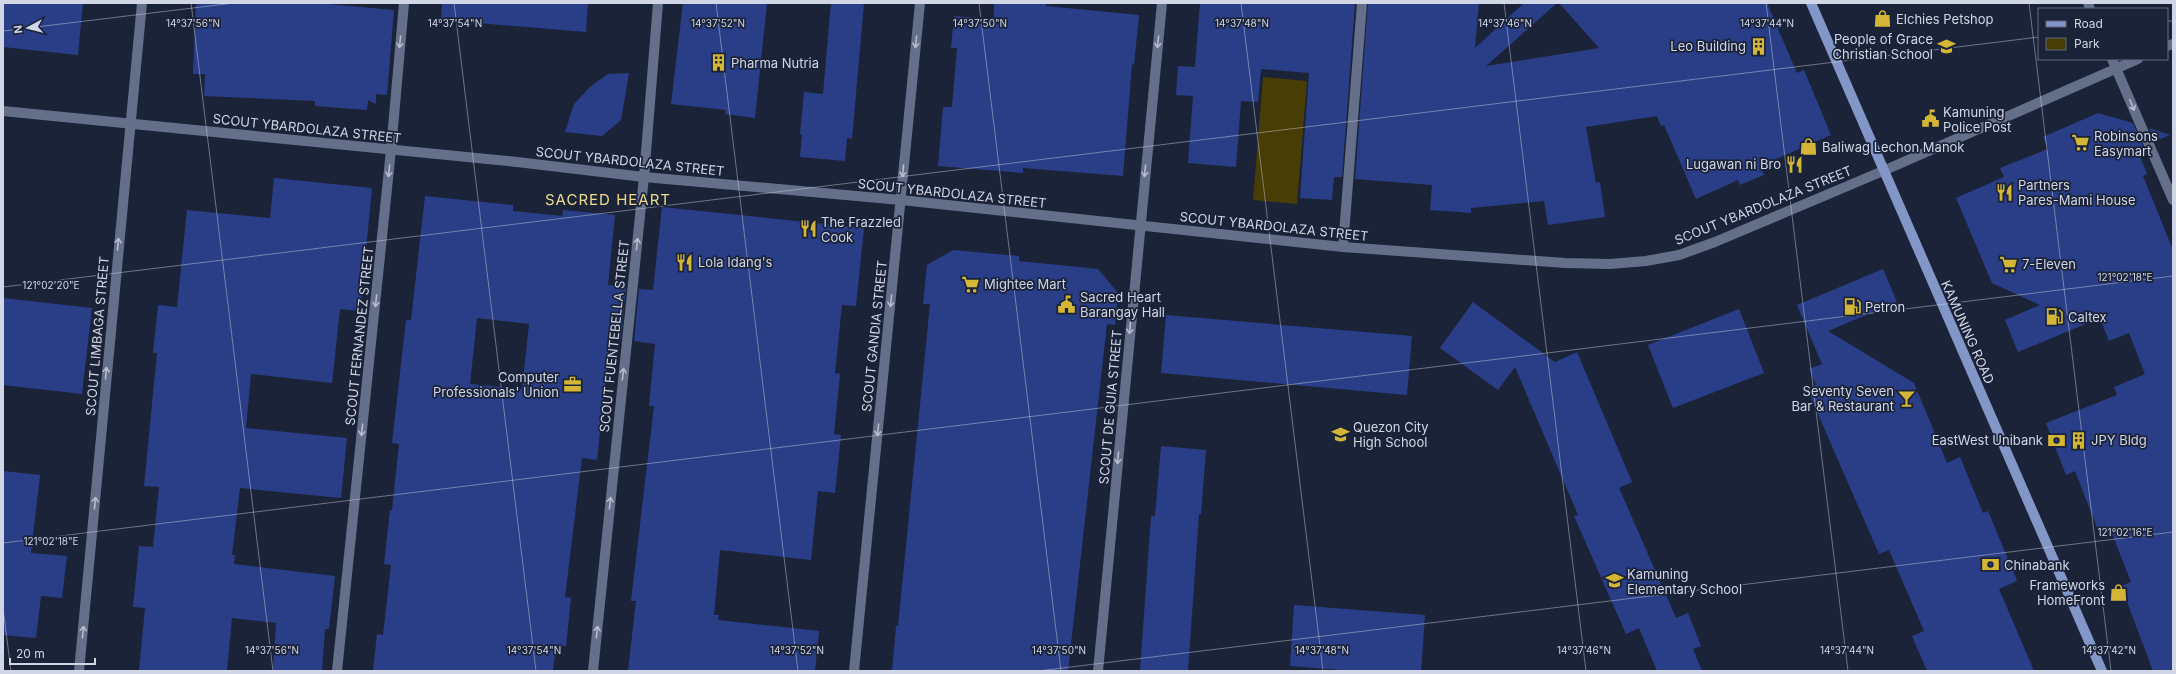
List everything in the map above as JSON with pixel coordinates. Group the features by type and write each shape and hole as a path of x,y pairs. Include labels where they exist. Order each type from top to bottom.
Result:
{"main road":[{"name":"KAMUNING ROAD","path":"1811,3 2102,671"}],"street":[{"name":"SCOUT LIMBAGA STREET","path":"79,671 142,3"},
{"name":"SCOUT FERNANDEZ STREET","path":"337,671 391,150 404,3"},
{"name":"SCOUT FUENTEBELLA STREET","path":"593,671 644,177 658,3"},
{"name":"SCOUT GANDIA STREET","path":"854,671 920,3"},
{"name":"SCOUT DE GUIA STREET","path":"1098,671 1162,3"},
{"path":"1343,247 1362,3"},
{"path":"2112,60 2173,200"},
{"name":"SCOUT YBARDOLAZA STREET","path":"3,111 644,177 900,200 1343,247 1565,263 1610,264 1646,261 1679,255 1715,242 1883,171 2136,60"}],"green space":[{"path":"1263,77 1307,81 1297,204 1253,200"}],"building":[{"path":"3,3 83,3 78,55 3,47"},
{"path":"196,3 318,3 394,10 387,95 376,94 376,104 368,100 367,110 315,106 315,101 204,96 205,74 193,74"},
{"path":"442,3 588,3 586,32 441,20"},
{"name":"Pharma Nutria","path":"683,3 767,3 755,118 725,114 726,110 671,104"},
{"path":"831,3 864,3 852,139 847,138 845,161 800,157 802,135 800,134 804,92 823,94"},
{"path":"994,3 1046,3 1046,6 1139,15 1134,65 1132,64 1123,176 1023,168 1023,173 938,166 943,107 952,107 957,48 951,48 954,16 994,19"},
{"path":"1200,3 1355,3 1342,177 1334,177 1332,200 1300,198 1309,73 1261,69 1258,102 1241,101 1236,167 1188,163 1193,96 1176,95 1178,66 1195,67"},
{"path":"1368,3 1479,3 1475,48 1524,3 1557,3 1486,66 1599,48 1559,3 1767,3 1797,73 1804,70 1831,135 1760,166 1764,175 1740,185 1738,180 1696,199 1664,125 1661,126 1657,116 1586,127 1596,183 1600,182 1605,217 1548,225 1544,201 1471,208 1471,213 1430,210 1432,185 1355,179"},
{"path":"629,73 621,120 602,136 565,132 574,104 591,86 608,74"},
{"path":"2098,113 2133,123 2143,146 2137,149 2147,174 2143,176 2173,250 2173,671 2153,671 2121,586 2131,582 2111,531 2100,535 2075,471 2066,475 2046,423 2117,395 2114,387 2145,374 2129,333 2109,341 2100,318 2018,352 2005,320 2040,305 1992,283 1956,198 2004,177 2000,168 2048,149 2043,137"},
{"path":"2149,128 2170,135 2155,141"},
{"path":"274,178 372,188 360,311 340,309 332,383 251,374 246,428 347,438 341,498 240,488 232,555 235,555 234,564 335,576 329,629 325,629 322,671 273,671 276,623 232,618 227,671 139,671 145,608 133,607 139,546 153,547 159,487 144,486 157,353 153,353 158,305 177,307 187,210 270,218"},
{"path":"425,196 513,205 513,211 562,216 563,210 615,215 608,285 626,287 621,340 610,339 597,460 582,458 565,597 571,598 566,646 556,645 553,671 373,671 377,634 383,635 391,565 384,564 390,510 392,510 399,444 392,443 406,320 411,320","holes":["477,318 529,324 522,389 470,384"]},
{"path":"662,207 864,228 856,306 842,305 835,373 840,374 834,434 841,435 835,493 818,491 811,560 720,550 714,615 719,615 718,620 819,631 815,671 628,671 636,601 631,601 654,406 649,406 655,344 634,341 639,289 653,290"},
{"path":"953,250 1019,256 1019,261 1098,269 1118,293 1115,325 1107,324 1068,671 892,671 896,626 898,626 930,304 923,304 927,265"},
{"path":"1883,269 1897,302 1828,331 1914,383 1947,463 1960,457 1983,513 1988,511 2017,581 1999,589 2034,671 1927,671 1912,636 1924,631 1889,550 1879,554 1807,389 1816,385 1809,369 1822,364 1797,305"},
{"path":"3,298 92,308 82,394 3,385"},
{"path":"1473,302 1555,362 1577,352 1632,482 1619,488 1676,618 1688,613 1701,646 1693,649 1702,671 1657,671 1639,628 1626,634 1574,516 1578,515 1515,367 1498,390 1440,348"},
{"path":"1739,309 1764,373 1673,408 1648,345"},
{"path":"1166,315 1412,336 1407,395 1161,373"},
{"path":"1161,446 1206,450 1201,514 1199,514 1188,671 1140,671 1151,516 1155,516"},
{"path":"3,471 40,475 31,553 67,556 62,598 41,596 36,638 3,635"},
{"path":"1294,605 1425,615 1421,671 1354,671 1290,666"}],"place":[{"name":"Elchies Petshop","path":"1883,19"},
{"name":"Leo Building","path":"1759,46"},
{"name":"People of Grace Christian School","path":"1946,46"},
{"name":"Pharma Nutria","path":"718,63"},
{"name":"Kamuning Police Post","path":"1930,119"},
{"name":"Robinsons Easymart","path":"2081,143"},
{"name":"Baliwag Lechon Manok","path":"1809,147"},
{"name":"Lugawan ni Bro","path":"1794,164"},
{"name":"Partners Pares-Mami House","path":"2005,192"},
{"name":"The Frazzled Cook","path":"808,229"},
{"name":"Lola Idang's","path":"685,262"},
{"name":"7-Eleven","path":"2009,264"},
{"name":"Mightee Mart","path":"971,284"},
{"name":"Sacred Heart Barangay Hall","path":"1067,304"},
{"name":"Petron","path":"1852,307"},
{"name":"Caltex","path":"2055,317"},
{"name":"Computer Professionals' Union","path":"572,384"},
{"name":"Seventy Seven Bar & Restaurant","path":"1907,398"},
{"name":"Quezon City High School","path":"1340,434"},
{"name":"EastWest Unibank","path":"2056,440"},
{"name":"JPY Bldg","path":"2078,440"},
{"name":"Chinabank","path":"1991,565"},
{"name":"Kamuning Elementary School","path":"1614,581"},
{"name":"Frameworks HomeFront","path":"2118,592"}],"district":[{"name":"SACRED HEART","path":"608,200"}]}
